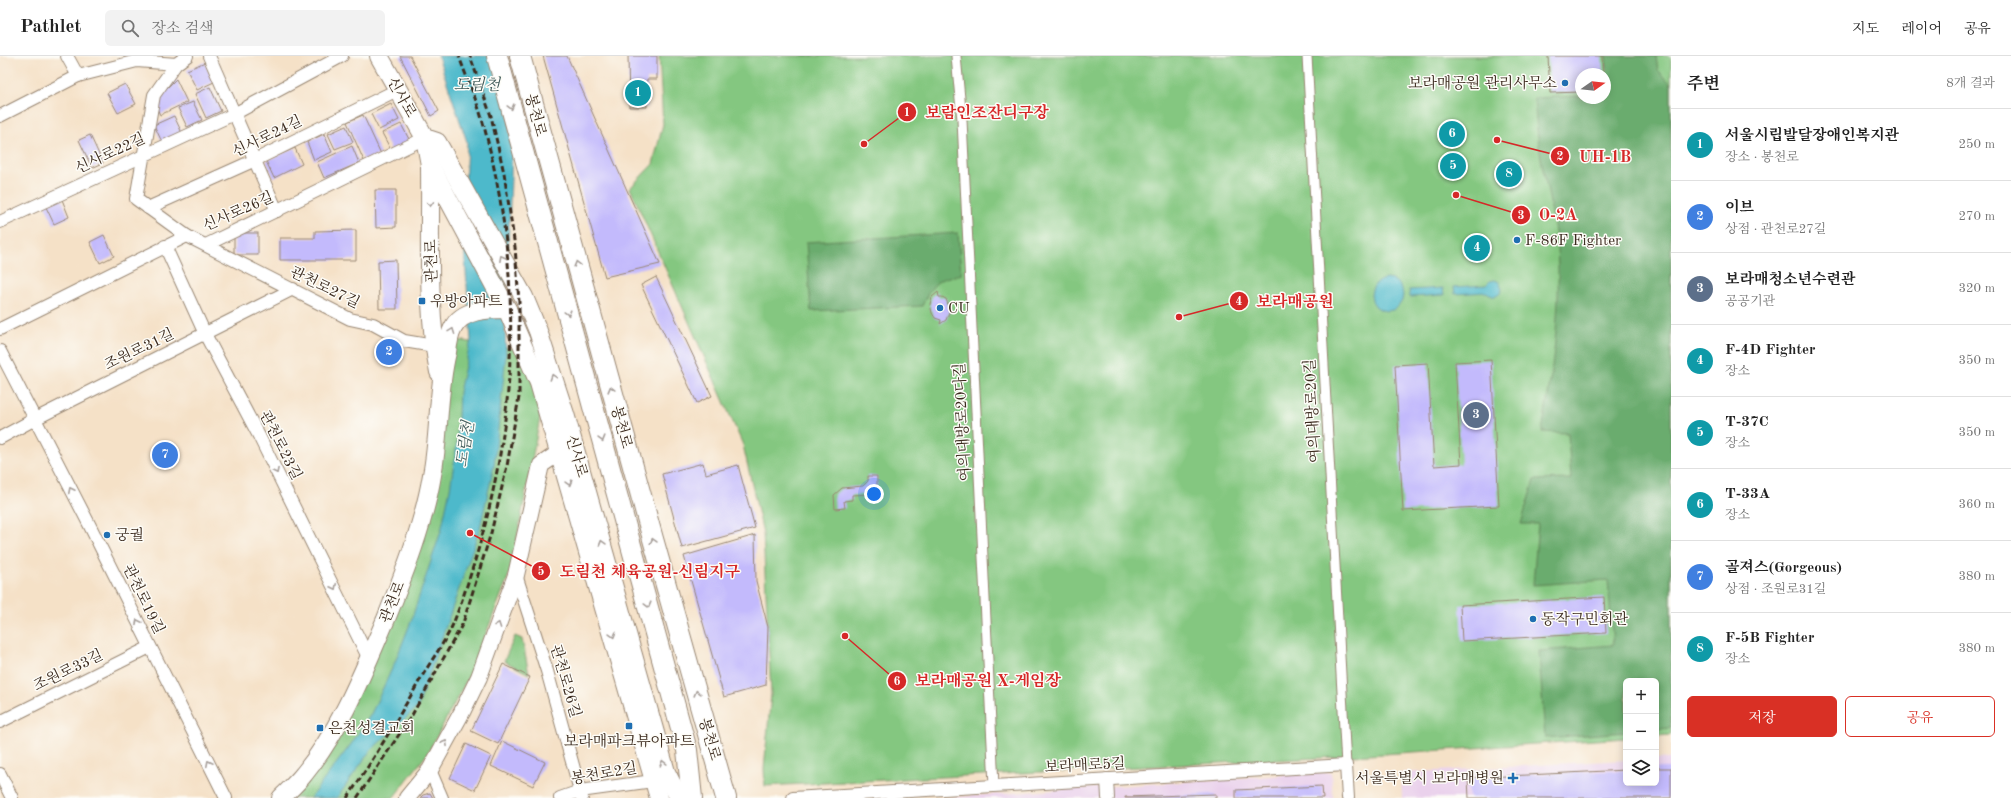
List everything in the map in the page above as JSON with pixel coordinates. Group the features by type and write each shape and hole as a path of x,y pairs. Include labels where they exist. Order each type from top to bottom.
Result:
{"main road":[{"name":"신사로","path":"380,56 397,90 431,140 524,297 538,331 558,416 666,772 679,798"},
{"name":"봉천로","path":"497,56 688,750 692,798"},
{"name":"봉천로","path":"520,56 726,798"},
{"name":"신사로","path":"431,140 430,165 507,309 539,383 558,416 560,452 659,798"},
{"name":"관천로","path":"430,165 434,346 441,381"},
{"name":"관천로","path":"281,798 304,774 327,742 360,682 396,594 414,545 432,475 441,381 452,329 461,317 489,309 507,309"}],"street":[{"path":"67,56 78,76"},
{"path":"186,56 176,64 154,95 136,199 187,236"},
{"path":"209,56 277,211"},
{"name":"신사로22길","path":"0,222 234,114 342,56"},
{"name":"여의대방로20다길","path":"956,56 962,120 994,786"},
{"name":"여의대방로20길","path":"1307,56 1346,765"},
{"path":"0,116 78,76 137,61 176,64"},
{"name":"신사로24길","path":"148,208 255,160 397,90"},
{"name":"신사로26길","path":"0,328 187,236 206,245 431,140"},
{"name":"관천로27길","path":"206,245 350,319 373,324 404,341 434,346"},
{"name":"관천로23길","path":"165,246 205,334 259,436 369,659"},
{"name":"조원로31길","path":"0,438 293,289"},
{"name":"관천로19길","path":"0,351 226,798"},
{"path":"407,798 430,770 462,712 479,677 516,575 541,465 560,452"},
{"name":"관천로26길","path":"516,575 547,671 581,794"},
{"name":"조원로33길","path":"0,722 150,648"},
{"path":"1346,765 1348,798"},
{"name":"보라매로5길","path":"794,798 1346,765"},
{"path":"430,770 442,798"},
{"path":"0,774 12,798"},
{"path":"1107,779 1108,798"},
{"name":"봉천로2길","path":"560,798 653,781"}],"shaded area":[{"name":"서울특별시 보라매병원","path":"1671,758 1671,798 1402,798 1401,773 1623,760 1623,786 1659,786 1659,759"},
{"path":"1331,772 1333,798 938,798"}],"green space":[{"path":"659,56 1671,56 1671,735 1659,736 1659,678 1623,678 1623,738 1338,757 765,786 764,769 771,694 763,533 743,445 630,188 653,164 663,124"},
{"path":"1606,56 1656,56 1658,70 1671,84 1671,728 1659,729 1659,678 1623,678 1623,732 1545,738 1539,651 1613,645 1608,580 1533,585 1538,524 1521,524 1534,480 1571,479 1568,433 1542,432 1552,371 1558,308 1558,266 1550,202 1537,131 1534,98 1575,96 1575,104 1611,104 1611,68 1607,68"},
{"path":"958,233 961,274 945,278 937,283 928,293 922,306 811,311 806,242"},
{"path":"438,337 541,353 540,418 511,570 470,674 428,753 393,798 284,798 335,735 436,479"},
{"path":"515,636 522,639 529,674 504,661"}],"water":[{"name":"도림천","path":"438,56 501,56 512,155 505,325 506,355 494,466 480,528 418,707 370,751 337,798 310,798 352,743 371,714 395,662 410,624 441,531 450,489 457,443 459,392 471,340 463,232 467,142"},
{"path":"1387,279 1398,284 1403,295 1398,306 1387,311 1376,306 1371,295 1376,284"},
{"path":"1495,280 1499,282 1502,289 1500,294 1496,296 1491,296 1487,292 1455,294 1454,287 1486,285 1490,281"},
{"path":"1443,288 1444,295 1410,297 1409,290"}],"building":[{"path":"400,56 410,56 439,111 431,116"},
{"path":"543,56 567,56 660,264 605,277"},
{"path":"628,56 657,56 657,79 647,79 647,107 629,107"},
{"name":"보라매공원 관리사무소","path":"1548,56 1602,56 1603,68 1575,68 1575,92 1550,93"},
{"path":"205,62 214,82 197,90 187,70"},
{"path":"176,79 187,102 160,115 154,101"},
{"path":"125,84 136,104 118,113 107,93"},
{"path":"210,87 221,111 206,118 195,94"},
{"path":"193,102 202,120 187,127 178,108"},
{"path":"391,104 399,120 379,130 371,114"},
{"path":"363,115 381,154 364,161 347,122"},
{"path":"174,116 182,133 162,142 154,125"},
{"path":"401,124 410,141 391,150 382,133"},
{"path":"346,126 353,142 335,149 328,134"},
{"path":"324,134 332,152 314,160 307,142"},
{"path":"90,135 103,163 92,168 79,140"},
{"path":"352,146 359,163 324,178 317,162"},
{"path":"295,148 302,164 274,178 266,161"},
{"path":"375,190 396,190 396,227 376,228"},
{"path":"61,197 69,217 54,224 45,205"},
{"path":"356,230 356,260 280,260 280,238 315,238 315,231"},
{"path":"234,233 258,233 258,255 234,255"},
{"path":"104,235 114,256 100,263 90,242"},
{"path":"396,260 397,309 379,309 378,261"},
{"path":"656,277 712,396 697,403 641,285"},
{"name":"CU","path":"938,292 939,297 946,299 950,310 946,320 940,324 941,320 935,318 930,304 932,297"},
{"path":"1491,360 1499,506 1403,511 1395,365 1428,363 1434,466 1461,464 1455,362"},
{"path":"703,463 706,474 738,465 755,528 682,548 662,474"},
{"path":"868,476 877,476 877,486 871,494 852,495 852,500 844,501 845,508 835,509 834,495 842,488 863,486 868,481"},
{"path":"755,535 756,581 768,627 766,685 724,697 684,556"},
{"name":"동작구민회관","path":"1604,597 1606,633 1462,641 1460,605"},
{"path":"503,664 530,677 498,744 471,731"},
{"path":"502,741 545,762 533,786 491,766"},
{"path":"466,744 491,756 475,790 450,778"},
{"path":"1659,768 1671,768 1671,798 1469,798 1468,778 1623,770 1623,786 1659,786"},
{"path":"1322,786 1323,798 1236,798 1236,790"},
{"path":"430,793 433,798 420,798 423,795"},
{"path":"1216,794 1216,798 1125,798 1125,797"}],"railway":[{"path":"347,798 387,737 445,640 455,619 476,557 492,495 503,433 509,371 510,308 506,245 497,182 482,119 459,56"},
{"path":"357,798 412,715 463,623 491,533 507,466 519,397 519,302 515,247 504,173 491,116 470,56"}],"place":[{"name":"보라매공원 관리사무소","path":"1565,83"},
{"name":"서울시립발달장애인복지관","path":"638,93"},
{"name":"T-33A","path":"1452,134"},
{"name":"UH-1B","path":"1497,140"},
{"name":"보람인조잔디구장","path":"864,144"},
{"name":"T-37C","path":"1453,166"},
{"name":"F-5B Fighter","path":"1509,174"},
{"name":"O-2A","path":"1456,195"},
{"name":"F-86F Fighter","path":"1517,240"},
{"name":"F-4D Fighter","path":"1477,248"},
{"name":"우방아파트","path":"422,301"},
{"name":"CU","path":"940,308"},
{"name":"보라매공원","path":"1179,317"},
{"name":"이브","path":"389,352"},
{"name":"보라매청소년수련관","path":"1476,415"},
{"name":"골져스(Gorgeous)","path":"165,455"},
{"name":"도림천 체육공원-신림지구","path":"470,533"},
{"name":"궁궐","path":"107,535"},
{"name":"동작구민회관","path":"1533,619"},
{"name":"보라매공원 X-게임장","path":"845,636"},
{"name":"보라매파크뷰아파트","path":"629,726"},
{"name":"은천성결교회","path":"320,728"},
{"name":"서울특별시 보라매병원","path":"1513,778"}]}
